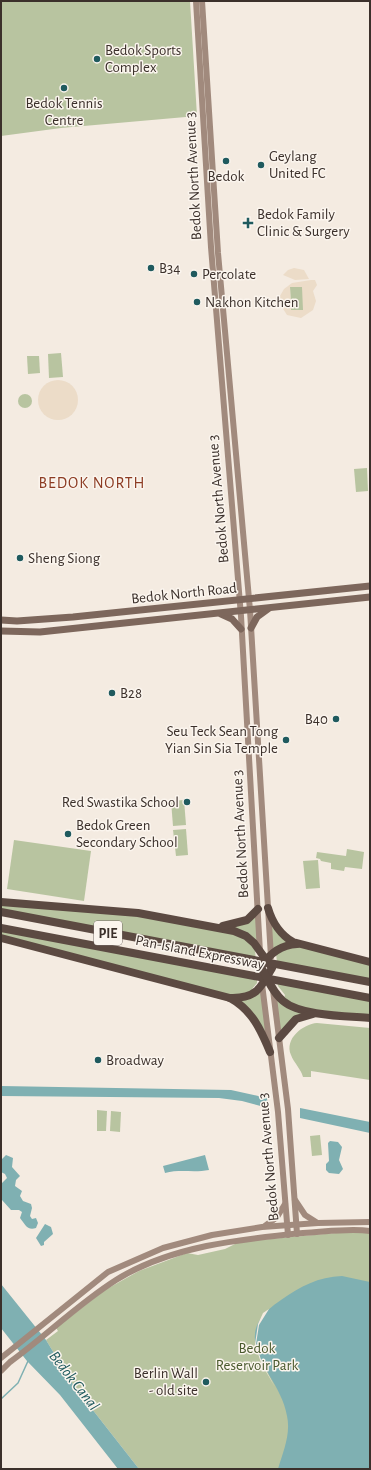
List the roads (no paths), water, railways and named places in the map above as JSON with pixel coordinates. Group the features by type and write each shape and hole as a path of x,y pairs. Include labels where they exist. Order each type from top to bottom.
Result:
{"highway":[{"path":"1,902 125,912 214,926 243,934 269,957 272,968 264,981 252,995 230,998"},
{"path":"268,908 273,920 281,932 297,944 370,962"},
{"path":"214,926 232,925 247,920 258,909"},
{"name":"Pan-Island Expressway","path":"1,912 370,982"},
{"name":"Pan-Island Expressway","path":"1,928 370,998"},
{"path":"1,938 230,998 243,1006 252,1015 270,1052"},
{"path":"297,944 281,948 269,957 261,967 264,981 273,989 279,998 289,1005 319,1013 370,1018"},
{"path":"279,1038 288,1026 298,1018 319,1013"}],"main road":[{"name":"Bedok North Avenue 3","path":"196,1 210,247 240,611 261,967"},
{"name":"Bedok North Avenue 3","path":"202,1 217,247 250,610 268,908 269,957"},
{"name":"Bedok North Road","path":"1,620 17,621 59,619 370,586"},
{"name":"Bedok North Road","path":"1,631 40,632 370,597"},
{"path":"251,628 257,617 270,608"},
{"path":"217,613 232,619 241,628"},
{"name":"Bedok North Avenue 3","path":"272,968 273,989 288,1109 297,1234"},
{"name":"Bedok North Avenue 3","path":"264,981 270,1052 278,1112 288,1235"},
{"path":"294,1197 305,1215 318,1223"},
{"path":"262,1227 277,1217 285,1204"},
{"path":"2,1357 108,1272 134,1259 189,1240 262,1227 296,1224 370,1222"},
{"path":"1,1371 10,1362 113,1282 146,1266 167,1258 212,1245 255,1238 346,1230 370,1231"}],"water":[{"path":"1,1086 231,1090 267,1098 268,1108 242,1101 219,1098 1,1096"},
{"path":"300,1108 370,1122 370,1133 300,1118"},
{"path":"330,1141 338,1142 342,1147 339,1160 343,1169 339,1174 329,1173 326,1170 326,1164 329,1161 328,1143"},
{"path":"6,1155 13,1158 12,1167 20,1176 16,1180 15,1186 22,1191 20,1196 23,1201 31,1204 32,1208 30,1216 32,1219 36,1218 38,1223 36,1228 28,1228 20,1218 22,1212 19,1210 11,1210 2,1200 1,1184 7,1178 5,1174 1,1172 1,1160"},
{"path":"205,1155 209,1170 176,1171 165,1173 163,1166"},
{"path":"45,1224 51,1227 53,1234 44,1242 44,1245 41,1246 36,1238"},
{"path":"342,1276 370,1282 370,1469 278,1469 287,1436 287,1416 275,1385 259,1356 255,1342 256,1328 264,1314 296,1290 317,1280"},
{"path":"1,1284 46,1340 74,1386 139,1469 118,1469 60,1395 27,1361 1,1328"}],"waterway":[{"path":"1,1399 18,1383 28,1361"}],"place":[{"name":"Bedok Sports Complex","path":"97,59"},
{"name":"Bedok Tennis Centre","path":"64,88"},
{"name":"Bedok","path":"226,161"},
{"name":"Geylang United FC","path":"261,165"},
{"name":"Bedok Family Clinic & Surgery","path":"248,223"},
{"name":"B34","path":"151,268"},
{"name":"Percolate","path":"194,274"},
{"name":"Nakhon Kitchen","path":"197,302"},
{"name":"Sheng Siong","path":"20,558"},
{"name":"B28","path":"112,693"},
{"name":"B40","path":"336,719"},
{"name":"Seu Teck Sean Tong Yian Sin Sia Temple","path":"286,740"},
{"name":"Red Swastika School","path":"187,802"},
{"name":"Bedok Green Secondary School","path":"68,834"},
{"name":"Broadway","path":"98,1060"},
{"name":"Berlin Wall - old site","path":"206,1382"}],"district":[{"name":"BEDOK NORTH","path":"92,482"}],"park label":[{"name":"Bedok Reservoir Park","path":"257,1356"}],"water label":[{"name":"Bedok Canal","path":"75,1380"}]}
